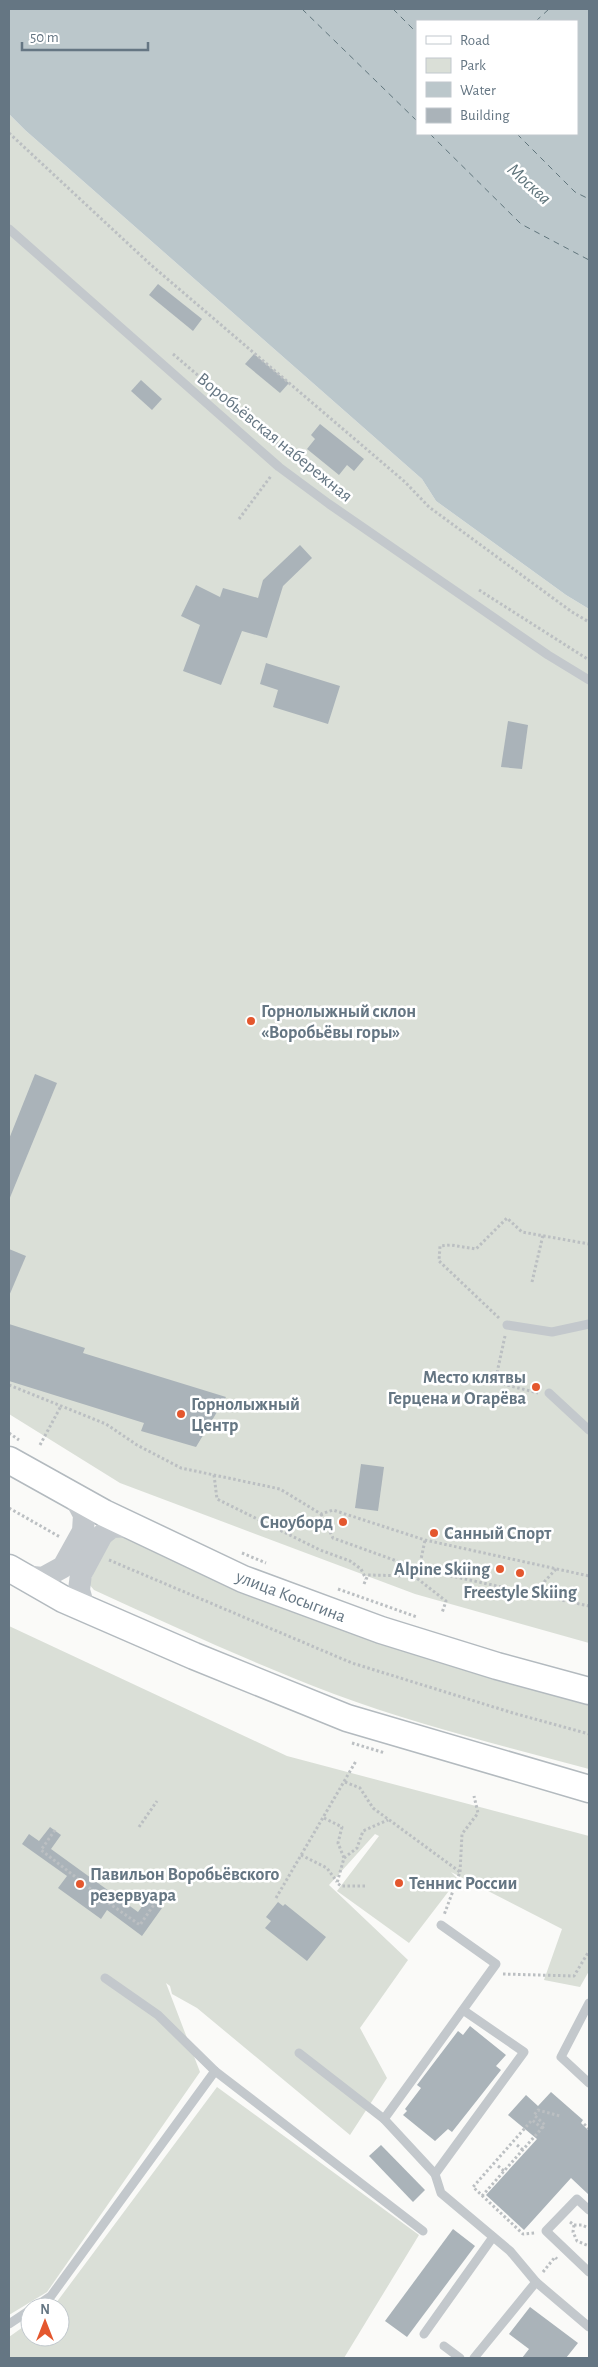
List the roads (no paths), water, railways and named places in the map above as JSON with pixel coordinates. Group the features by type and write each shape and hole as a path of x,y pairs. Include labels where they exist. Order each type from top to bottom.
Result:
{"main road":[{"name":"улица Косыгина","path":"17,1452 74,1496 242,1579 381,1630 497,1666 589,1691"},
{"path":"15,1572 63,1599 194,1656 348,1718 589,1789"}],"street":[{"path":"74,1496 84,1515 84,1550 79,1590 84,1608"},
{"path":"15,1572 43,1578 63,1567 112,1527 132,1526"}],"lane":[{"name":"Воробьёвская набережная","path":"9,229 279,466 329,504 548,655 589,680"},
{"path":"507,1325 552,1332 589,1324"},
{"path":"549,1393 589,1430"},
{"path":"384,2119 496,1964 441,1925"},
{"path":"105,1978 158,2016 215,2070 423,2230"},
{"path":"589,2003 561,2057 589,2083"},
{"path":"435,2174 524,2052 463,2010"},
{"path":"299,2052 384,2119 435,2174 441,2194 510,2251 536,2282 589,2327"},
{"path":"50,2297 215,2070"},
{"path":"589,2210 577,2198 546,2231 589,2272"},
{"path":"424,2334 493,2237"},
{"path":"474,2358 536,2282"},
{"path":"9,2324 20,2317"},
{"path":"444,2346 460,2358"}],"water":[{"name":"Москва","path":"9,9 589,9 589,609 566,595 436,501 422,479 9,114"}],"place":[{"name":"Горнолыжный склон «Воробьёвы горы»","path":"251,1021"},
{"name":"Место клятвы Герцена и Огарёва","path":"536,1387"},
{"name":"Горнолыжный Центр","path":"181,1414"},
{"name":"Сноуборд","path":"343,1522"},
{"name":"Санный Спорт","path":"434,1533"},
{"name":"Alpine Skiing","path":"500,1569"},
{"name":"Freestyle Skiing","path":"520,1573"},
{"name":"Теннис России","path":"399,1883"},
{"name":"Павильон Воробьёвского резервуара","path":"80,1884"}]}
